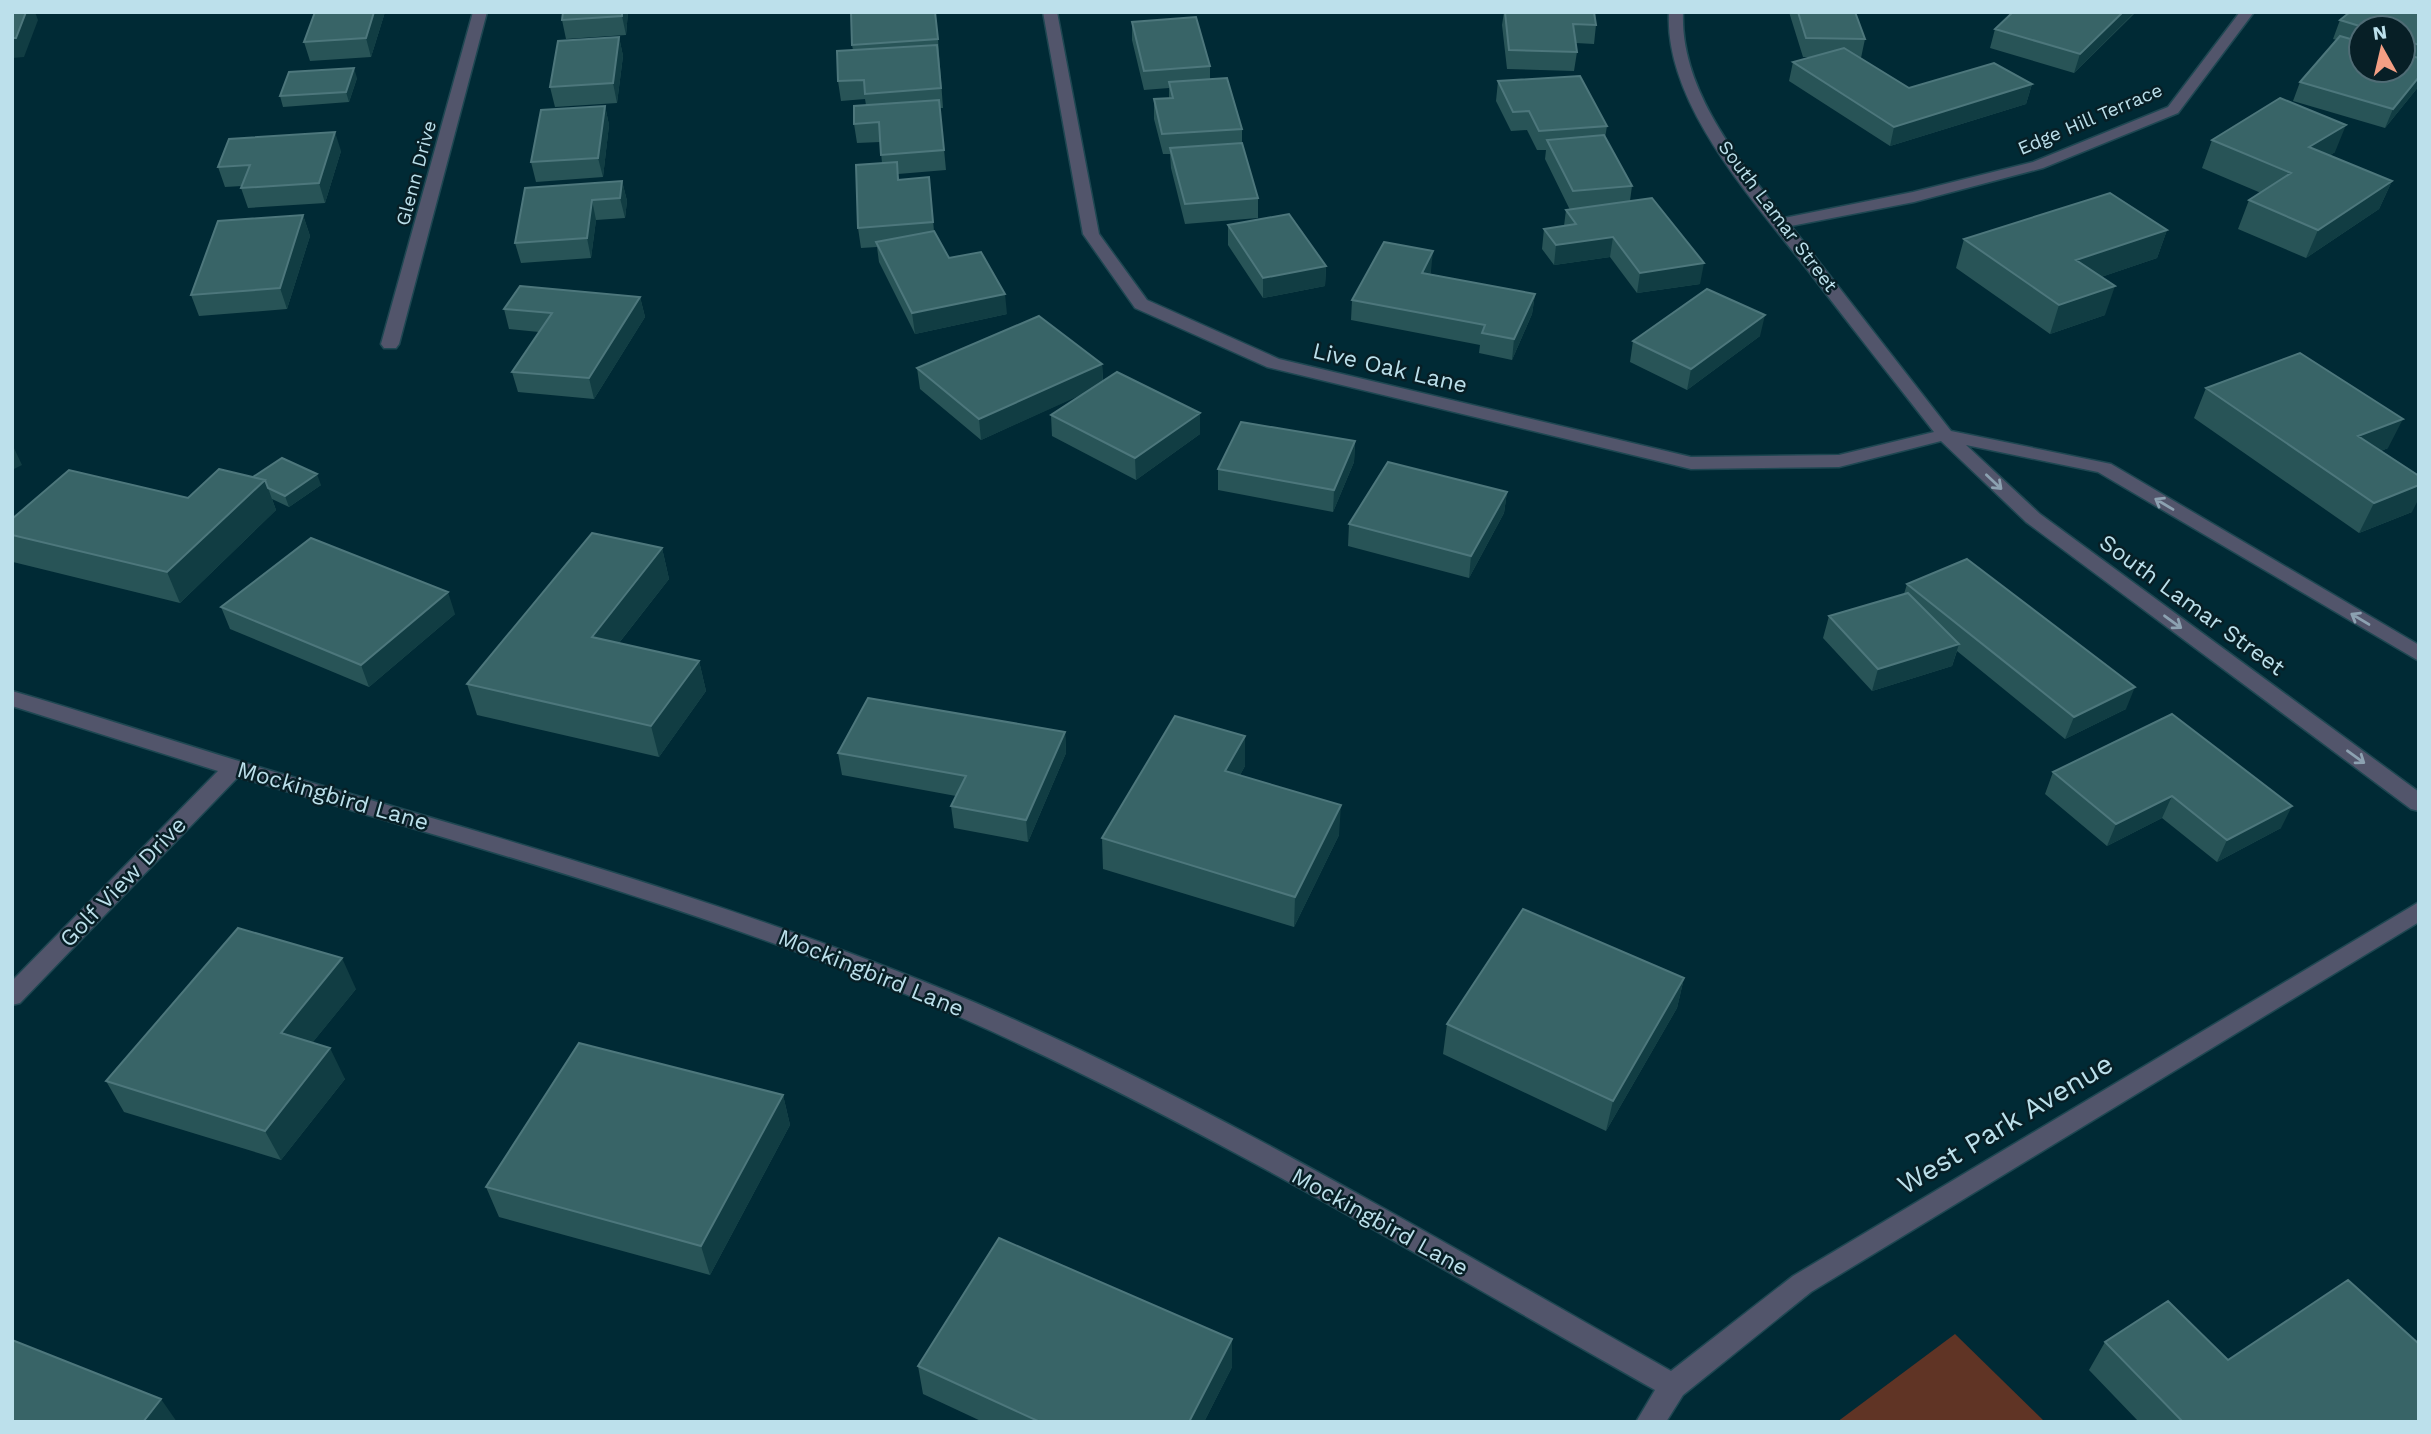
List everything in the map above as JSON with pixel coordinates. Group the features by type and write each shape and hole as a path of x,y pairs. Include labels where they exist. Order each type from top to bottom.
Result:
{"street":[{"name":"Glenn Drive","path":"390,344 480,12"},
{"name":"Live Oak Lane","path":"1050,12 1091,234 1141,304 1273,363 1691,463 1839,461 1945,435"},
{"name":"South Lamar Street","path":"1676,12 1675,34 1691,87 1723,145 1748,182 1783,223 1945,435 2033,518 2419,803"},
{"name":"Edge Hill Terrace","path":"1783,223 1914,197 2038,164 2173,110 2247,12"},
{"path":"1945,435 2104,468 2419,654"},
{"name":"Mockingbird Lane","path":"12,698 234,768 592,872 790,939 970,1012 1181,1111 1672,1386"},
{"name":"Golf View Drive","path":"12,996 234,768"},
{"name":"West Park Avenue","path":"1650,1422 1672,1386 1802,1284 2419,911"}],"shaded area":[{"path":"1955,1334 2045,1422 1837,1422"}],"building":[{"path":"12,12 26,12 16,38 12,38"},
{"path":"315,12 374,12 366,38 304,42"},
{"path":"563,12 622,12 622,16 562,20"},
{"path":"851,12 935,12 938,39 852,45"},
{"path":"1505,12 1594,12 1596,25 1573,24 1577,52 1509,50"},
{"path":"1798,12 1855,12 1865,39 1806,38"},
{"path":"2013,12 2123,12 2080,54 1995,29"},
{"path":"2419,12 2419,45 2417,14 2348,14"},
{"path":"1196,17 1210,66 1144,71 1132,22"},
{"path":"2340,36 2347,38 2347,84 2413,84 2393,109 2300,82"},
{"path":"619,37 613,83 550,87 558,41"},
{"path":"937,45 941,88 865,94 864,80 838,81 837,51"},
{"path":"1844,48 1909,88 1994,63 2032,84 1894,127 1793,62"},
{"path":"2417,58 2419,58 2417,79"},
{"path":"354,68 346,92 280,96 289,72"},
{"path":"1580,76 1607,126 1539,131 1529,111 1513,112 1498,81"},
{"path":"1227,78 1242,129 1162,134 1154,99 1173,98 1169,82"},
{"path":"2280,98 2346,125 2309,147 2392,181 2318,230 2249,200 2291,173 2212,140"},
{"path":"939,100 944,150 881,155 879,122 854,124 854,106"},
{"path":"605,106 598,158 531,162 541,110"},
{"path":"335,132 319,183 241,188 250,165 218,167 229,139"},
{"path":"1604,135 1632,186 1573,191 1547,140"},
{"path":"1242,143 1258,198 1185,204 1170,148"},
{"path":"897,162 898,180 929,177 933,222 858,228 856,165"},
{"path":"622,181 620,198 592,200 587,238 515,243 525,188"},
{"path":"2110,193 2167,230 2076,260 2115,286 2059,305 1964,239"},
{"path":"1652,198 1704,263 1640,273 1613,237 1556,245 1544,229 1576,224 1566,210"},
{"path":"1289,214 1326,266 1263,278 1228,225"},
{"path":"303,215 280,288 191,295 218,221"},
{"path":"934,231 949,258 981,252 1005,294 912,313 876,242"},
{"path":"1384,242 1433,251 1422,273 1535,294 1514,339 1482,333 1485,325 1352,300"},
{"path":"520,286 640,297 589,378 512,372 552,313 504,309"},
{"path":"1707,289 1765,315 1691,369 1633,341"},
{"path":"1039,316 1102,364 979,419 917,368"},
{"path":"2300,353 2403,419 2358,436 2419,476 2419,485 2374,503 2206,388"},
{"path":"1117,372 1200,413 1135,458 1051,415"},
{"path":"1241,422 1355,441 1334,490 1218,469"},
{"path":"282,458 317,474 285,496 268,488 265,480 253,477"},
{"path":"1388,462 1507,492 1471,556 1349,524"},
{"path":"219,469 265,480 167,572 12,535 12,519 69,470 188,498"},
{"path":"592,533 662,548 592,637 699,661 651,726 467,684"},
{"path":"311,538 448,592 361,665 221,607"},
{"path":"1967,559 2135,687 2074,717 1907,584"},
{"path":"1908,593 1959,644 1878,669 1829,616"},
{"path":"868,698 1065,732 1026,820 951,806 966,776 838,753"},
{"path":"2172,714 2292,806 2227,840 2172,796 2116,824 2053,772"},
{"path":"1175,716 1245,736 1225,771 1341,805 1295,897 1102,838"},
{"path":"1523,909 1684,978 1613,1101 1447,1024"},
{"path":"238,928 342,958 281,1033 330,1048 265,1131 106,1081"},
{"path":"579,1043 783,1095 701,1246 486,1187"},
{"path":"999,1238 1232,1339 1189,1422 1040,1422 918,1366"},
{"path":"2348,1280 2419,1344 2419,1422 2183,1422 2105,1342 2168,1301 2228,1360"},
{"path":"12,1340 161,1399 143,1422 12,1422"}]}
